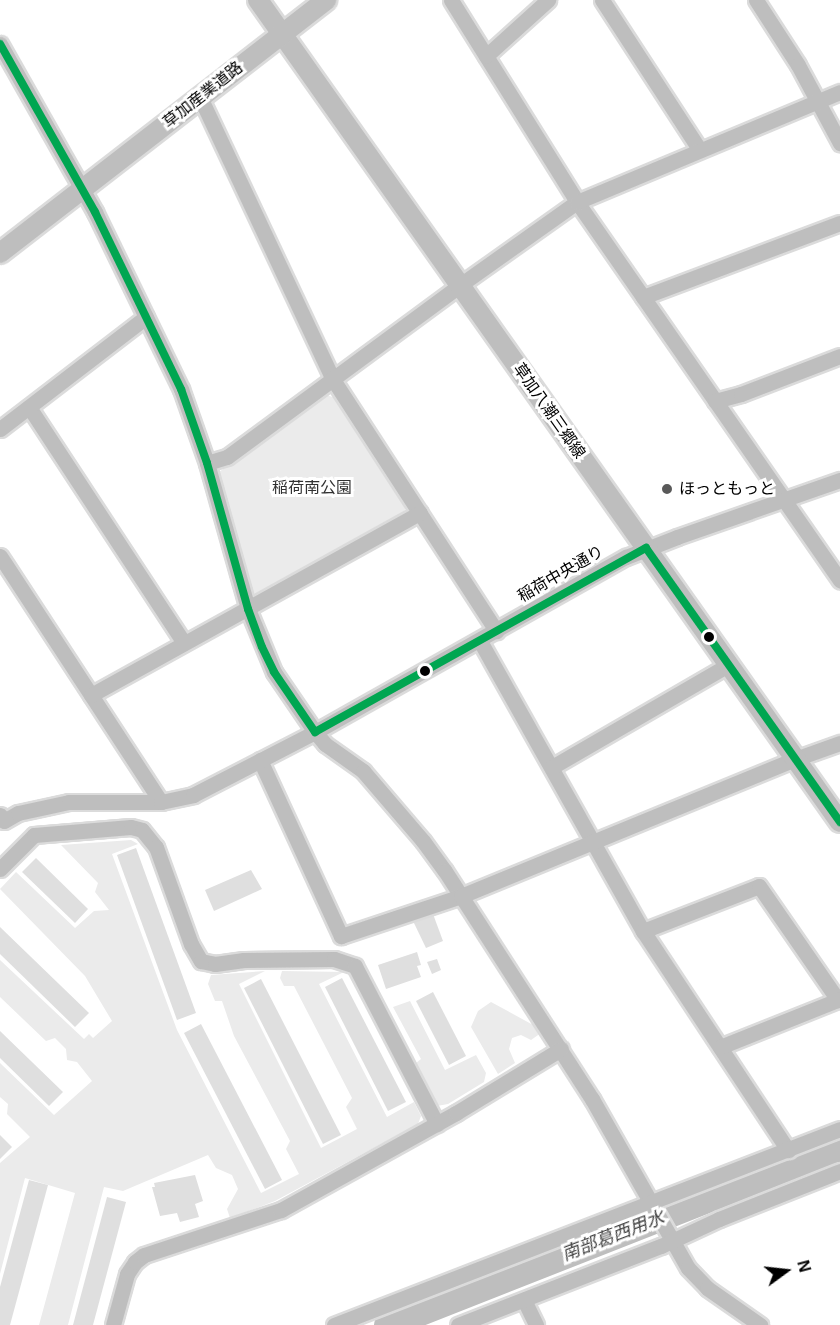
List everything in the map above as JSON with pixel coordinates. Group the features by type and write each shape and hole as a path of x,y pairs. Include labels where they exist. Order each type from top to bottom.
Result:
{"main road":[{"name":"草加八潮三郷線","path":"258,0 840,822"},
{"name":"草加産業道路","path":"0,253 326,0"}],"street":[{"path":"451,0 578,202 782,501 840,581"},
{"path":"486,56 548,0"},
{"path":"602,0 699,149"},
{"path":"756,0 819,101 840,142"},
{"path":"0,44 82,190 181,389 207,463 248,609 274,672 325,744 363,771 423,841 561,1049 629,1162 669,1238 688,1268 707,1288 760,1325"},
{"path":"207,463 227,458 332,378 578,202 699,149 840,92"},
{"path":"201,97 332,378 496,631"},
{"path":"643,297 840,223"},
{"path":"0,429 146,317"},
{"path":"715,401 741,394 840,356"},
{"path":"29,407 184,644"},
{"name":"稲荷中央通り","path":"0,816 4,821 18,813 69,802 161,802 193,795 315,732 646,548 840,480"},
{"path":"91,695 420,513"},
{"path":"0,556 161,802"},
{"path":"480,641 643,931 788,1150"},
{"path":"552,767 728,665"},
{"path":"260,760 341,936 461,896 595,843 795,759 840,743"},
{"path":"0,870 34,835 131,827 141,830 156,847 191,944 201,961 207,964 254,960 334,959 355,966 437,1124"},
{"path":"643,931 759,886 839,1000 720,1047"},
{"path":"113,1325 127,1274 135,1262 144,1255 281,1210 437,1124 561,1049"},
{"path":"334,1325 653,1206 840,1129"},
{"path":"458,1325 662,1246 669,1238 840,1171"},
{"path":"524,1300 536,1325"}],"green space":[{"name":"稲荷南公園","path":"326,395 336,398 406,504 404,514 258,595 252,593 219,472"},
{"path":"131,840 138,844 112,854 177,1030 261,1193 299,1174 286,1149 290,1141 234,1036 222,1001 215,1001 208,984 211,975 265,971 239,984 321,1148 357,1129 346,1107 352,1098 294,986 284,986 280,978 282,971 344,972 319,984 387,1117 414,1102 421,1116 418,1124 275,1201 230,1218 227,1209 238,1189 232,1175 216,1168 208,1155 123,1191 104,1187 68,1325 39,1325 75,1193 25,1178 0,1274 0,1163 30,1137 7,1114 8,1104 0,1097 0,1063 54,1115 92,1081 77,1062 67,1060 66,1049 55,1038 46,1041 0,997 0,960 84,1039 89,1034 93,1038 112,1021 85,976 0,889 16,872 75,928 94,911 109,910 95,892 98,883 61,845"},
{"path":"410,1001 445,1070 476,1055 486,1073 484,1082 448,1104 437,1106 416,1063 421,1059 393,1007"},
{"path":"491,1002 535,1026 541,1033 531,1040 521,1035 512,1038 509,1049 515,1063 498,1074 471,1027 478,1011"}],"building":[{"path":"136,848 196,1013 177,1020 117,855"},
{"path":"36,858 88,909 75,923 22,872"},
{"path":"251,870 262,889 214,911 205,890"},
{"path":"433,914 443,941 426,948 413,921"},
{"path":"0,927 89,1013 75,1027 0,954"},
{"path":"417,952 421,965 417,966 421,977 386,989 378,965"},
{"path":"437,959 441,970 432,974 427,962"},
{"path":"342,978 406,1102 388,1111 325,987"},
{"path":"261,979 341,1135 323,1144 244,988"},
{"path":"433,992 466,1056 449,1065 416,1001"},
{"path":"201,1024 282,1180 265,1189 184,1033"},
{"path":"0,1031 63,1092 49,1106 0,1058"},
{"path":"0,1135 12,1147 0,1159"},
{"path":"195,1175 203,1201 195,1204 199,1217 180,1222 177,1213 160,1216 152,1187 155,1187 154,1183"},
{"path":"29,1180 48,1185 10,1325 0,1325 0,1287"},
{"path":"107,1197 126,1202 93,1325 73,1325"}],"waterway":[{"name":"南部葛西用水","path":"387,1325 840,1147"}],"transit line":[{"path":"0,44 95,212 181,389 207,463 248,609 262,647 274,672 315,732"},
{"path":"646,548 840,822"},
{"path":"315,732 646,548"}],"place":[{"name":"ほっともっと","path":"667,489"}]}
